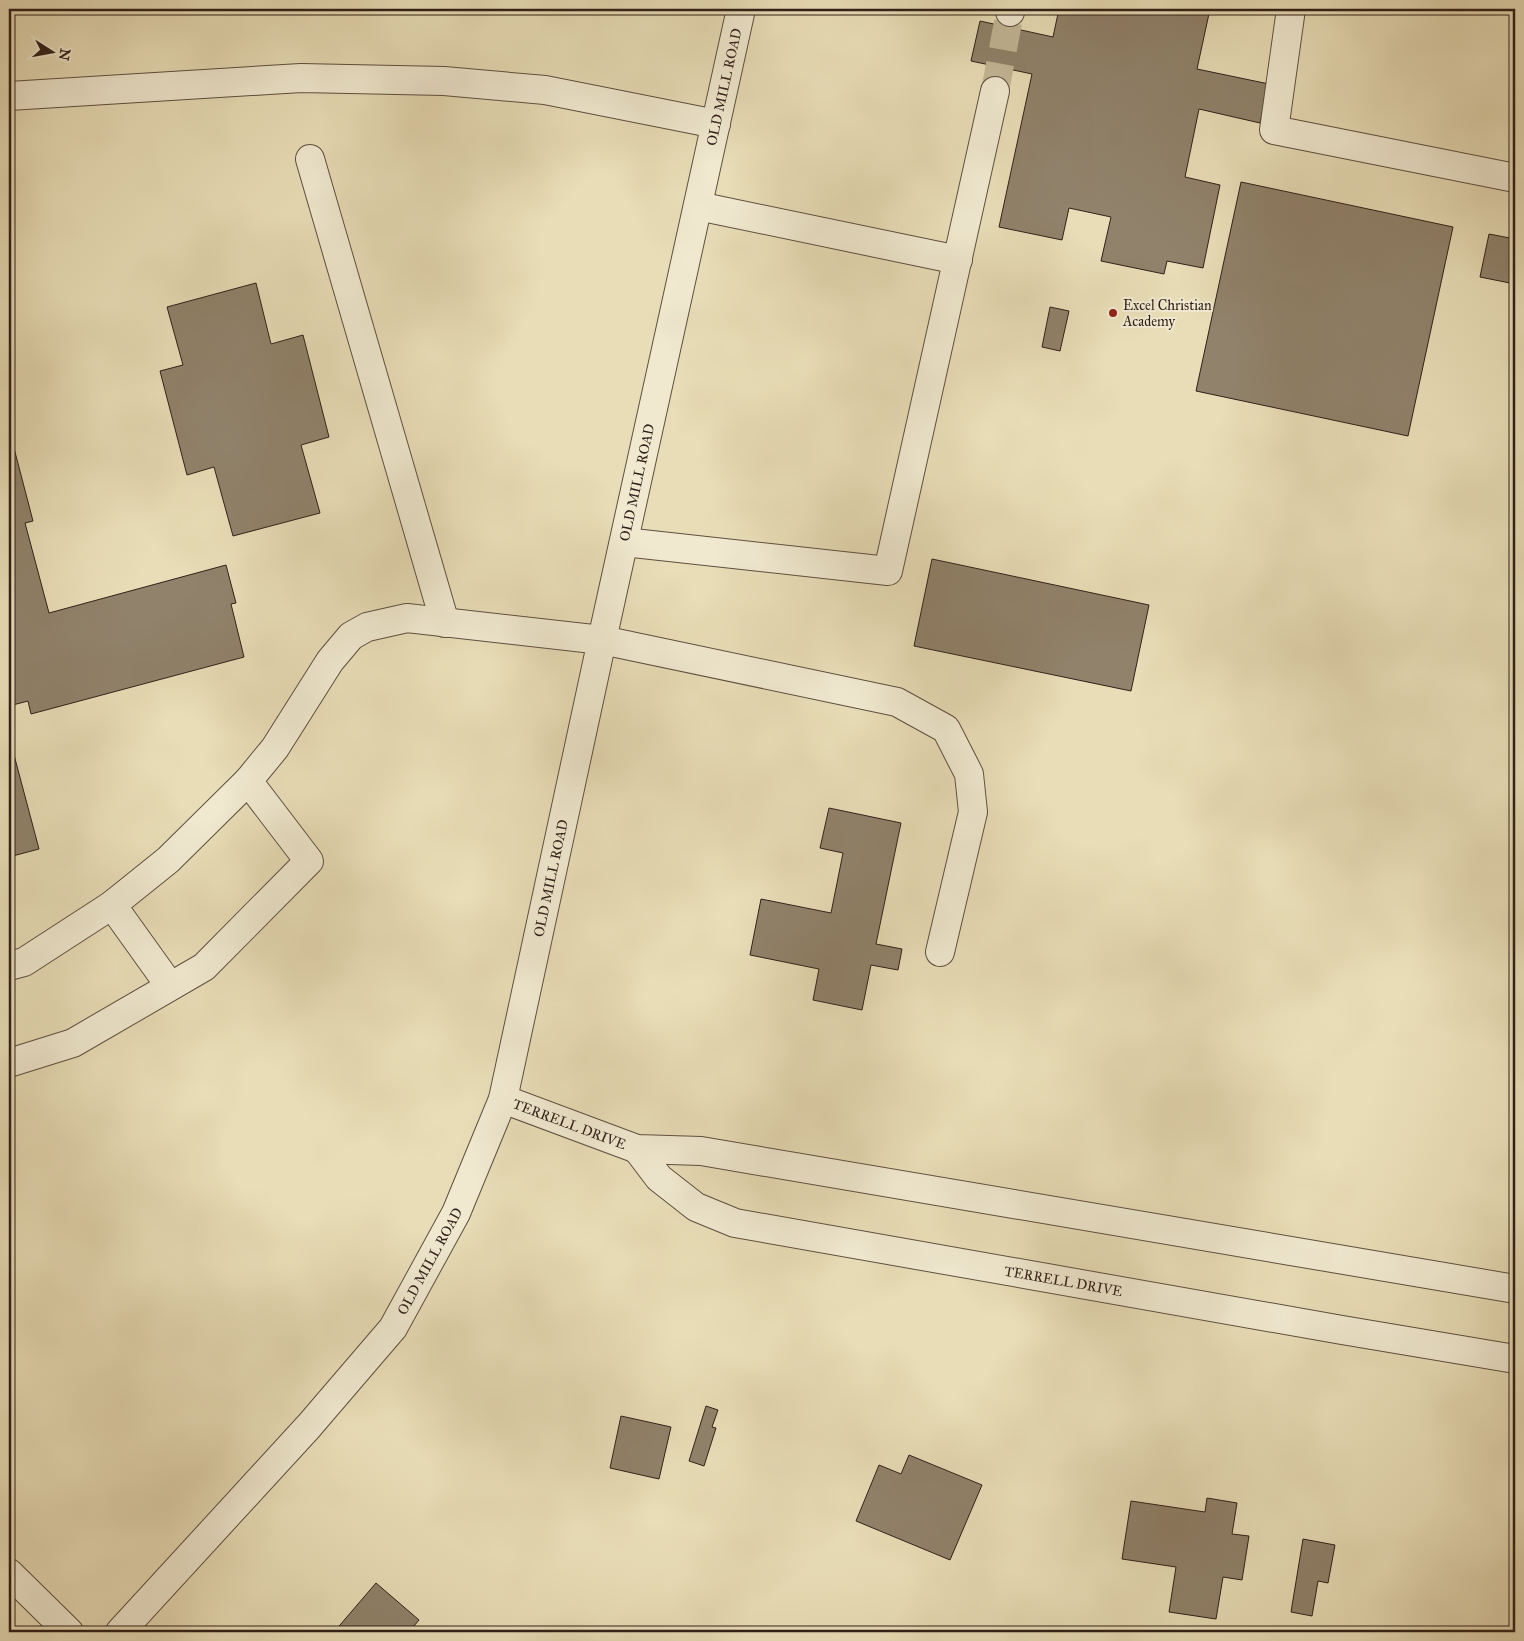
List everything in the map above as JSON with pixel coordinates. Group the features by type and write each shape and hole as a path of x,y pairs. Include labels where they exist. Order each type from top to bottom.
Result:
{"street":[{"name":"OLD MILL ROAD","path":"120,1632 309,1426 393,1328 456,1213 503,1099 741,9"},
{"path":"1291,9 1274,130 1515,178"},
{"path":"9,96 300,78 444,81 545,90 716,124"},
{"path":"624,542 888,571 995,91"},
{"path":"310,159 445,622"},
{"path":"698,206 958,260"},
{"path":"9,966 24,962 112,905 168,860 248,781 275,748 330,661 351,636 367,627 407,618 602,640 897,702 946,729 969,774 974,812 940,952"},
{"path":"9,1063 73,1043 204,967 309,861 248,781"},
{"path":"112,905 170,986"},
{"name":"TERRELL DRIVE","path":"503,1099 637,1150 701,1151 1515,1289"},
{"name":"TERRELL DRIVE","path":"637,1150 659,1178 696,1207 735,1223 1332,1329 1515,1359"},
{"path":"9,1573 69,1632"}],"building":[{"path":"1059,9 1210,9 1197,69 1269,84 1260,123 1199,109 1185,177 1220,185 1203,268 1167,261 1164,274 1101,261 1111,217 1069,208 1062,240 999,227 1032,74 971,61 980,21 1053,37"},
{"path":"1241,182 1453,227 1408,436 1196,391"},
{"path":"1489,234 1515,239 1515,284 1480,277"},
{"path":"256,283 271,344 303,335 329,437 301,445 320,513 233,536 214,467 187,475 160,371 183,365 167,307"},
{"path":"1050,307 1069,311 1060,351 1042,347"},
{"path":"9,429 33,521 25,523 49,613 226,565 236,603 231,604 244,657 31,714 28,701 9,706"},
{"path":"932,559 1149,605 1131,691 914,646"},
{"path":"9,736 39,849 9,857"},
{"path":"829,808 901,823 876,944 902,949 898,970 871,965 862,1010 813,1000 819,969 750,955 761,899 831,913 843,853 820,848"},
{"path":"706,1406 718,1410 712,1427 716,1428 704,1466 689,1461"},
{"path":"621,1416 671,1427 659,1479 610,1468"},
{"path":"909,1455 982,1485 950,1560 856,1521 879,1465 901,1474"},
{"path":"1207,1498 1237,1503 1232,1534 1249,1536 1242,1580 1223,1577 1216,1619 1169,1612 1176,1567 1122,1559 1131,1501 1205,1512"},
{"path":"1303,1539 1335,1545 1328,1583 1318,1581 1312,1616 1291,1612"},
{"path":"376,1583 419,1620 409,1632 334,1632"}],"tunnel":[{"path":"995,91 1010,12"}],"place":[{"name":"Excel Christian Academy","path":"1113,313"}]}
